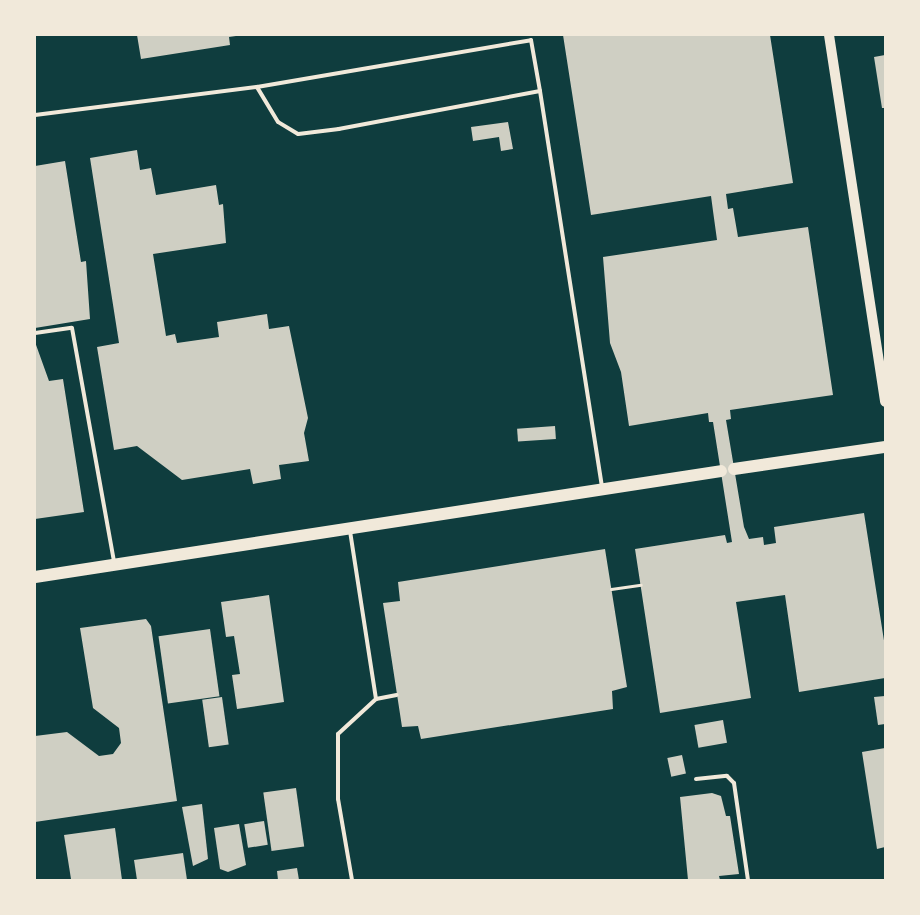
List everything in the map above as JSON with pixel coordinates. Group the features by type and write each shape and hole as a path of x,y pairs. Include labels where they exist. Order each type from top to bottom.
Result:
{"main road":[{"path":"829,35 882,360 885,402"},
{"path":"35,577 349,526 885,447"}],"lane":[{"path":"35,115 257,87 531,40 602,489"},
{"path":"257,87 278,122 298,134 540,91"},
{"path":"35,333 72,328 115,564"},
{"path":"349,526 376,699"},
{"path":"352,880 335,748 338,734 376,699 397,695"},
{"path":"696,779 727,776 734,783 748,880"}],"path":[{"path":"611,589 640,585"}],"building":[{"path":"137,35 236,36 229,37 230,45 141,59"},
{"path":"563,35 770,35 793,183 726,194 728,209 733,208 738,237 808,227 833,395 730,410 731,419 726,420 744,527 749,539 763,537 764,545 776,543 774,527 864,513 885,647 885,678 799,692 785,595 736,602 751,698 660,713 635,549 725,535 727,543 732,542 713,422 709,422 708,413 629,426 621,372 610,343 603,257 717,240 711,196 591,215"},
{"path":"885,55 885,108 882,108 874,57"},
{"path":"508,122 513,149 501,151 499,137 473,141 471,127"},
{"path":"137,150 140,170 151,168 156,195 216,185 219,205 223,204 226,243 153,254 166,336 175,334 177,343 219,337 217,322 267,314 269,329 289,326 308,418 304,433 309,461 279,465 281,479 253,484 250,469 182,480 137,446 114,450 97,347 119,343 90,158"},
{"path":"65,161 81,262 86,261 90,319 35,328 35,166"},
{"path":"35,342 49,381 63,379 84,512 35,519"},
{"path":"555,426 556,439 518,442 517,429"},
{"path":"605,549 627,687 612,691 613,709 421,739 418,726 402,727 383,603 400,601 398,582"},
{"path":"269,595 284,702 237,709 232,675 240,674 234,636 226,637 221,602"},
{"path":"146,619 151,626 177,801 35,822 35,736 67,732 99,756 113,754 121,743 119,728 93,708 80,628"},
{"path":"210,629 219,696 168,704 159,636"},
{"path":"885,696 885,724 878,725 874,697"},
{"path":"222,697 229,745 209,747 202,700"},
{"path":"723,720 727,743 698,748 694,725"},
{"path":"885,748 885,847 877,849 862,752"},
{"path":"682,755 686,774 671,777 667,758"},
{"path":"296,788 304,846 272,851 263,793"},
{"path":"712,793 721,796 726,816 730,816 739,874 719,876 720,880 688,880 680,797"},
{"path":"202,804 208,859 193,866 182,807"},
{"path":"264,821 268,845 248,848 244,824"},
{"path":"239,824 246,865 228,872 220,869 214,828"},
{"path":"115,828 122,880 71,879 64,835"},
{"path":"183,853 187,880 137,880 134,860"},
{"path":"297,868 299,880 278,880 277,871"}]}
